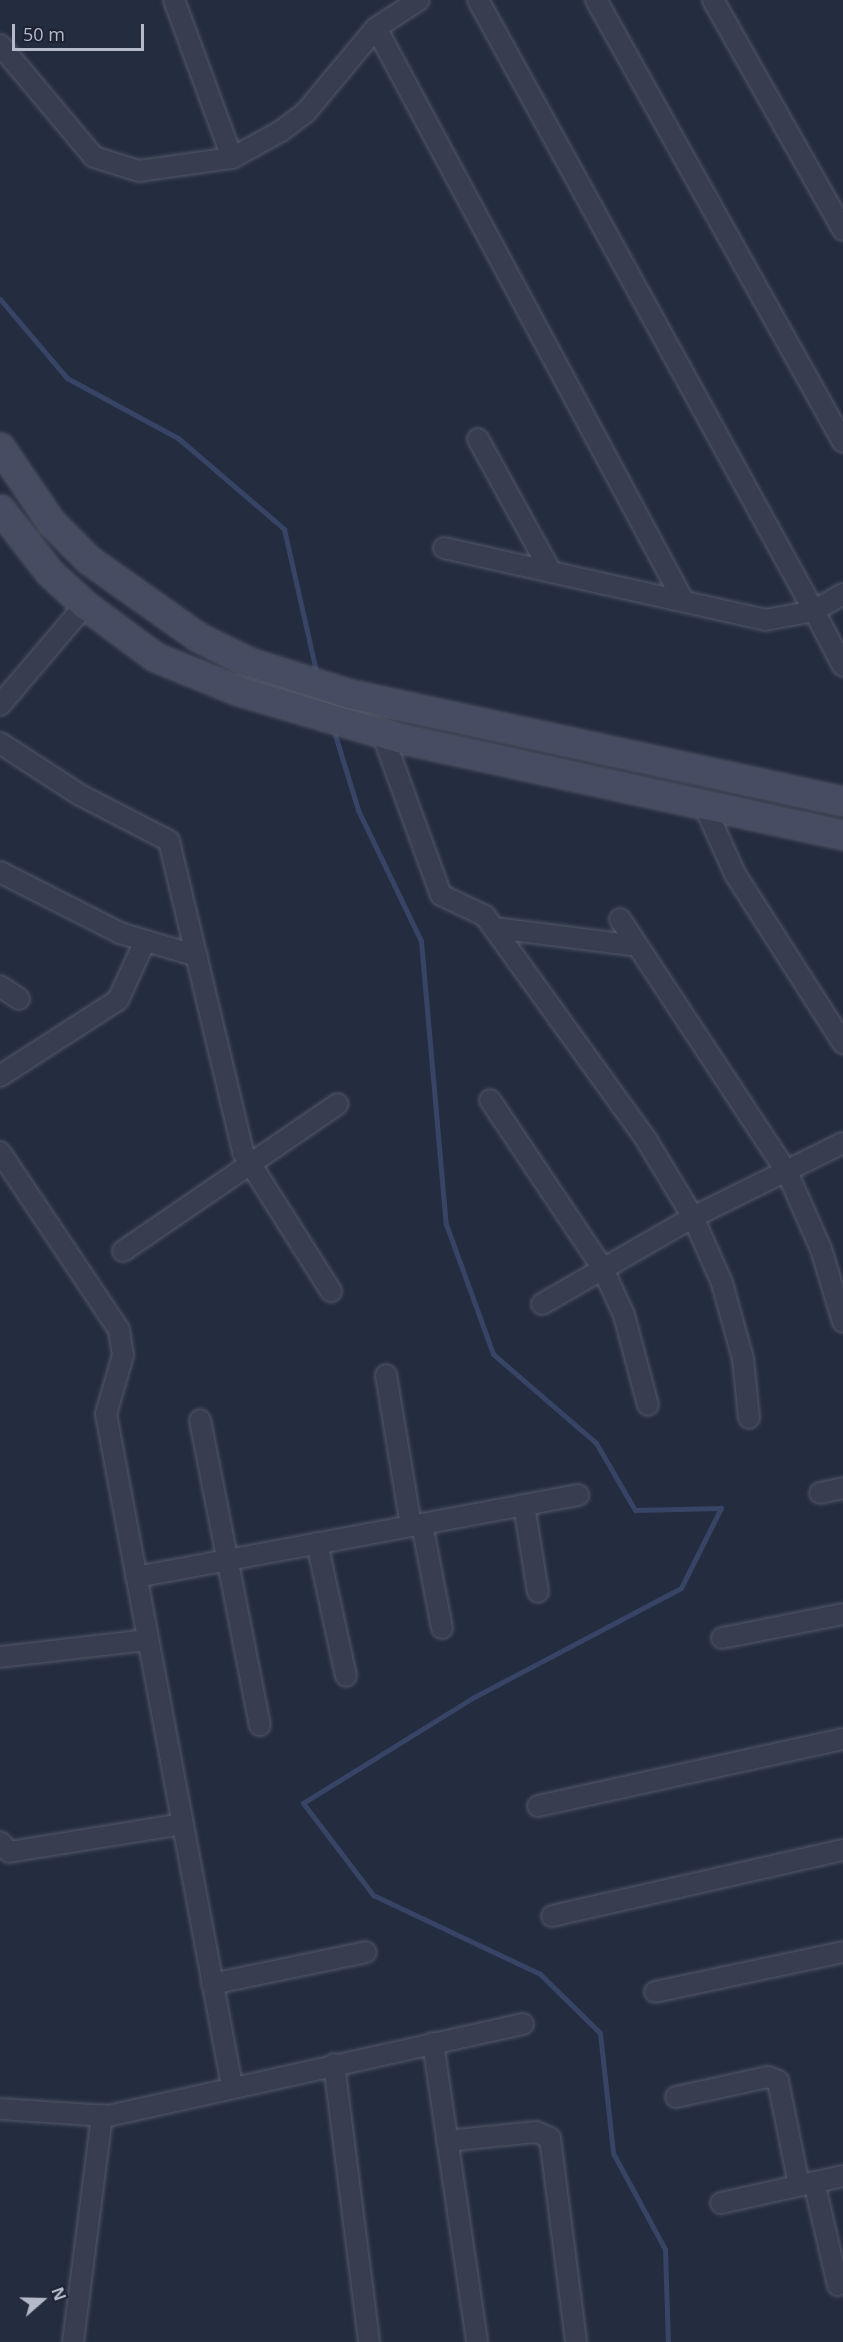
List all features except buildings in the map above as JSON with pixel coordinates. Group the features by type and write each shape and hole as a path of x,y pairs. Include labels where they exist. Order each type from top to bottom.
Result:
{"street":[{"path":"174,0 232,158"},
{"path":"0,45 94,157 139,171 232,158 306,112 376,28 419,0"},
{"path":"478,0 843,666"},
{"path":"596,0 843,442"},
{"path":"713,0 843,230"},
{"path":"376,28 684,602"},
{"path":"478,439 551,572"},
{"path":"0,447 51,522 147,605 198,637 308,683 350,694 555,736 843,801"},
{"path":"0,509 50,573 85,605 155,657 236,690 373,730 546,772 843,835"},
{"path":"444,548 765,620 814,611 843,594"},
{"path":"0,705 85,605"},
{"path":"373,730 441,895 485,916 495,928 647,1141 693,1217 728,1305 743,1359 749,1418"},
{"path":"546,772 555,736"},
{"path":"0,743 169,841 248,1162 331,1291"},
{"path":"704,805 735,874 843,1043"},
{"path":"0,872 145,941 196,956"},
{"path":"620,919 787,1172 821,1249 843,1322"},
{"path":"495,928 637,946"},
{"path":"0,1076 118,1000 145,941"},
{"path":"0,986 19,999"},
{"path":"490,1100 602,1267 624,1315 648,1405"},
{"path":"123,1251 248,1162 338,1104"},
{"path":"542,1304 602,1267 693,1217 843,1143"},
{"path":"0,1152 119,1330 123,1355 106,1414 232,2085"},
{"path":"386,1375 417,1525 442,1628"},
{"path":"200,1420 260,1725"},
{"path":"820,1493 843,1488"},
{"path":"136,1577 578,1495"},
{"path":"524,1505 538,1592"},
{"path":"317,1543 346,1676"},
{"path":"722,1638 843,1614"},
{"path":"0,1658 148,1640"},
{"path":"538,1806 843,1739"},
{"path":"0,1842 9,1852 182,1824"},
{"path":"552,1916 843,1850"},
{"path":"213,1984 366,1952"},
{"path":"655,1992 843,1952"},
{"path":"0,2112 102,2115 232,2085 523,2024"},
{"path":"433,2043 477,2342"},
{"path":"334,2064 369,2342"},
{"path":"676,2097 768,2078 778,2080 838,2285"},
{"path":"73,2342 102,2115"},
{"path":"447,2141 536,2132 550,2138 576,2342"},
{"path":"721,2203 843,2176"}],"waterway":[{"path":"0,299 67,378 178,438 284,529 317,676"},
{"path":"333,728 358,810 421,941 446,1224 493,1354 596,1443 635,1510 721,1508 681,1588 474,1697 303,1803 373,1895 540,1974 600,2033 613,2153 665,2249 668,2342"}]}
